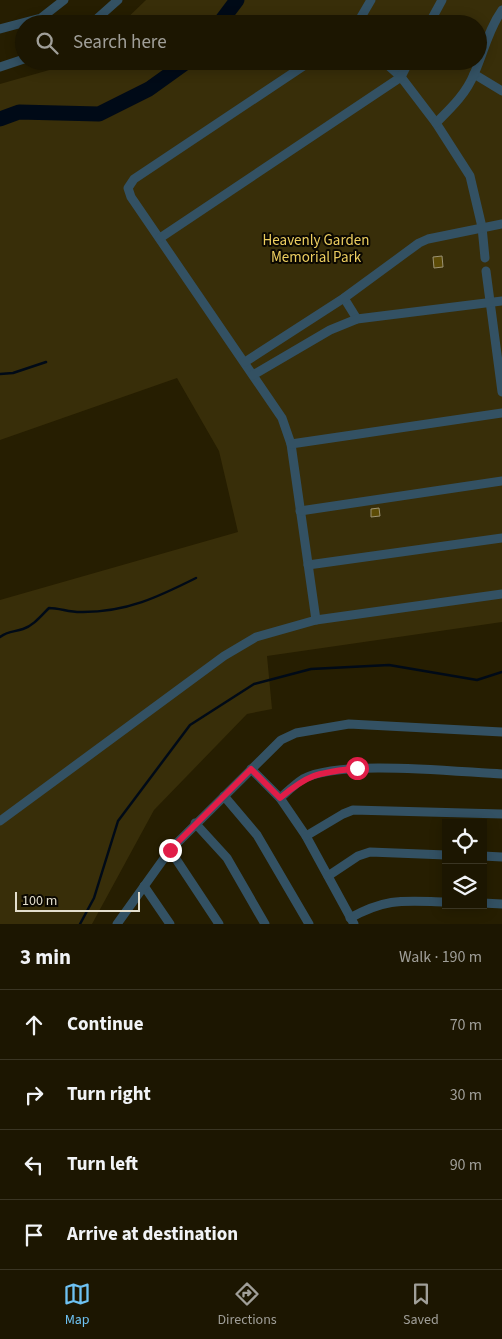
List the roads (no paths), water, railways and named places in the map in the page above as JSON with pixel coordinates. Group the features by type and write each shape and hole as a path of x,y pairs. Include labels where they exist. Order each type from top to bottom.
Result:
{"street":[{"path":"45,15 64,0"},
{"path":"101,15 118,0"},
{"path":"362,15 371,0"},
{"path":"434,15 442,0"},
{"path":"487,40 494,22 502,10"},
{"path":"0,29 15,25"},
{"path":"0,67 15,62"},
{"path":"298,70 134,179 128,188 131,197 282,418 291,444 316,620"},
{"path":"393,70 401,77 436,123 470,176 482,227 485,258"},
{"path":"160,238 401,77 405,70"},
{"path":"436,123 454,105 476,70"},
{"path":"474,74 502,91"},
{"path":"245,362 344,298 428,238 502,224"},
{"path":"486,271 502,392"},
{"path":"344,298 357,319"},
{"path":"253,375 330,330 357,319 502,301"},
{"path":"291,444 502,413"},
{"path":"300,511 502,481"},
{"path":"308,565 502,538"},
{"path":"0,821 240,645 276,630 316,620 502,594"},
{"path":"118,924 170,850 195,823 281,740 296,733 322,727 349,724 502,732"},
{"path":"280,798 303,779 328,771 357,768 502,774"},
{"path":"251,769 280,798 306,836 352,921 369,908 392,901 442,902"},
{"path":"224,796 257,836 310,924"},
{"path":"306,836 353,810 502,814"},
{"path":"195,823 226,858 265,924"},
{"path":"170,850 219,924"},
{"path":"328,876 358,856 370,852 442,855"},
{"path":"487,856 502,857"},
{"path":"144,886 170,924"},
{"path":"487,903 502,904"}],"waterway":[{"path":"226,15 237,0"},
{"path":"0,119 19,112 99,114 149,89 175,70"},
{"path":"0,374 13,373 46,362"},
{"path":"0,637 30,626 49,608 79,612 114,609 142,602 196,578"},
{"path":"80,924 94,898 118,821 190,725 254,684 311,669 389,665 477,680 502,672"}],"park label":[{"name":"Heavenly Garden Memorial Park","path":"316,248"}]}
